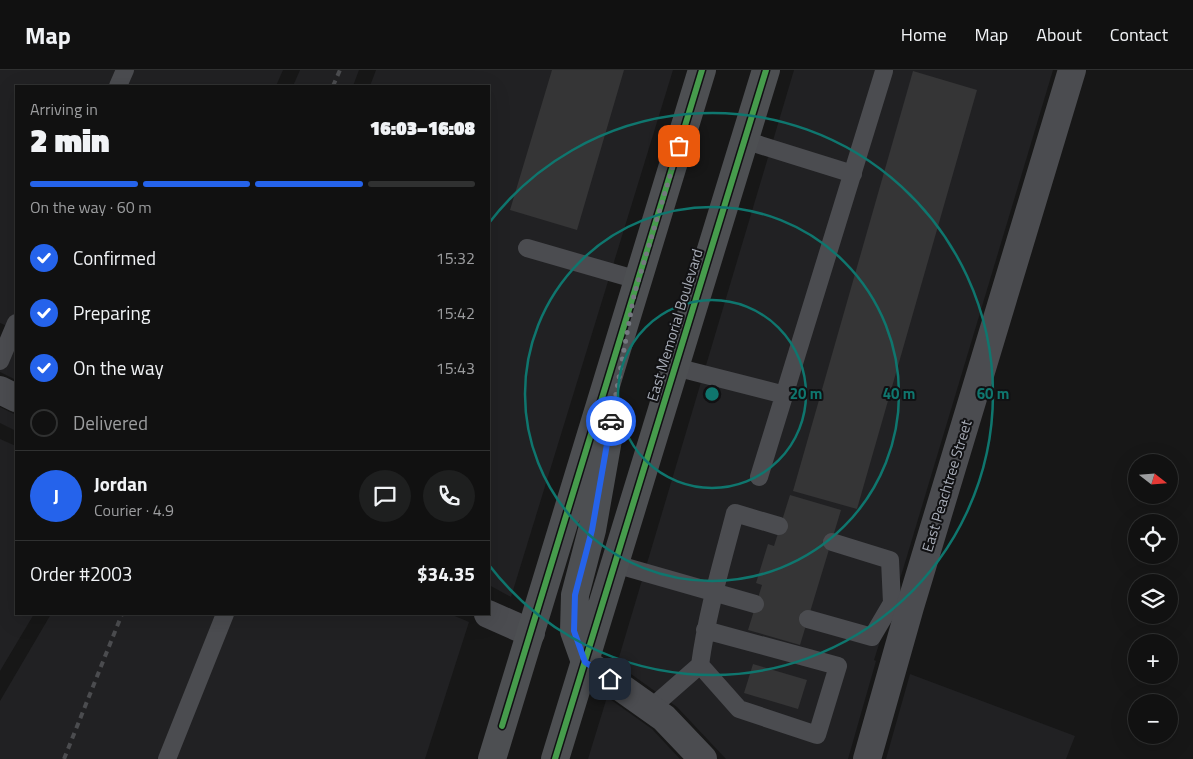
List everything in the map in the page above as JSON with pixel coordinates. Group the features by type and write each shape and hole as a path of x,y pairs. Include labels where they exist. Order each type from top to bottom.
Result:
{"main road":[{"path":"492,759 702,70"},
{"name":"East Memorial Boulevard","path":"555,759 766,70"},
{"path":"585,662 574,631 575,595 592,530 636,288"}],"street":[{"name":"East Peachtree Street","path":"868,759 901,605 1072,70"},
{"path":"0,390 15,398"},
{"path":"490,615 531,633"},
{"path":"585,662 664,718 703,759"}],"lane":[{"path":"118,85 125,70"},
{"path":"759,477 884,70"},
{"path":"744,140 853,174"},
{"path":"527,248 636,288"},
{"path":"0,361 15,325"},
{"path":"675,367 785,395"},
{"path":"651,708 700,665 705,630 735,513 779,526"},
{"path":"808,619 872,637 901,605 890,560 832,542"},
{"path":"615,564 755,604"},
{"path":"167,759 226,615"},
{"path":"700,665 739,709 817,735 838,666 705,630"}],"shaded area":[{"path":"0,70 283,70 276,85 15,85 15,330 0,323"},
{"path":"300,70 359,70 353,85 293,85"},
{"path":"376,70 673,70 511,597 490,586 490,85 370,85"},
{"path":"794,70 1053,70 874,660 876,661 848,759 726,759 677,707 617,664"},
{"path":"0,338 15,345 15,380 0,372"},
{"path":"0,407 15,414 15,430 0,423"},
{"path":"0,439 15,446 15,615 33,615 0,671"},
{"path":"50,615 452,615 469,622 425,759 0,759 0,701"},
{"path":"910,674 1075,736 1066,759 886,759"},
{"path":"607,697 652,729 680,759 588,759"}],"building":[{"path":"552,70 624,70 577,230 510,210"},
{"path":"913,71 977,90 857,509 793,491"},
{"path":"790,495 841,510 800,645 748,630 762,585 756,583 768,544 774,546"},
{"path":"753,664 807,680 798,709 744,693"}],"railway":[{"path":"333,85 340,70"},
{"path":"64,759 122,615"}],"cycle path":[{"path":"502,726 702,70"},
{"path":"555,759 766,70"}],"way so far":[{"path":"611,421 634,295 679,146"}],"route":[{"path":"610,679 585,662 574,631 575,595 592,530 611,421"}]}
